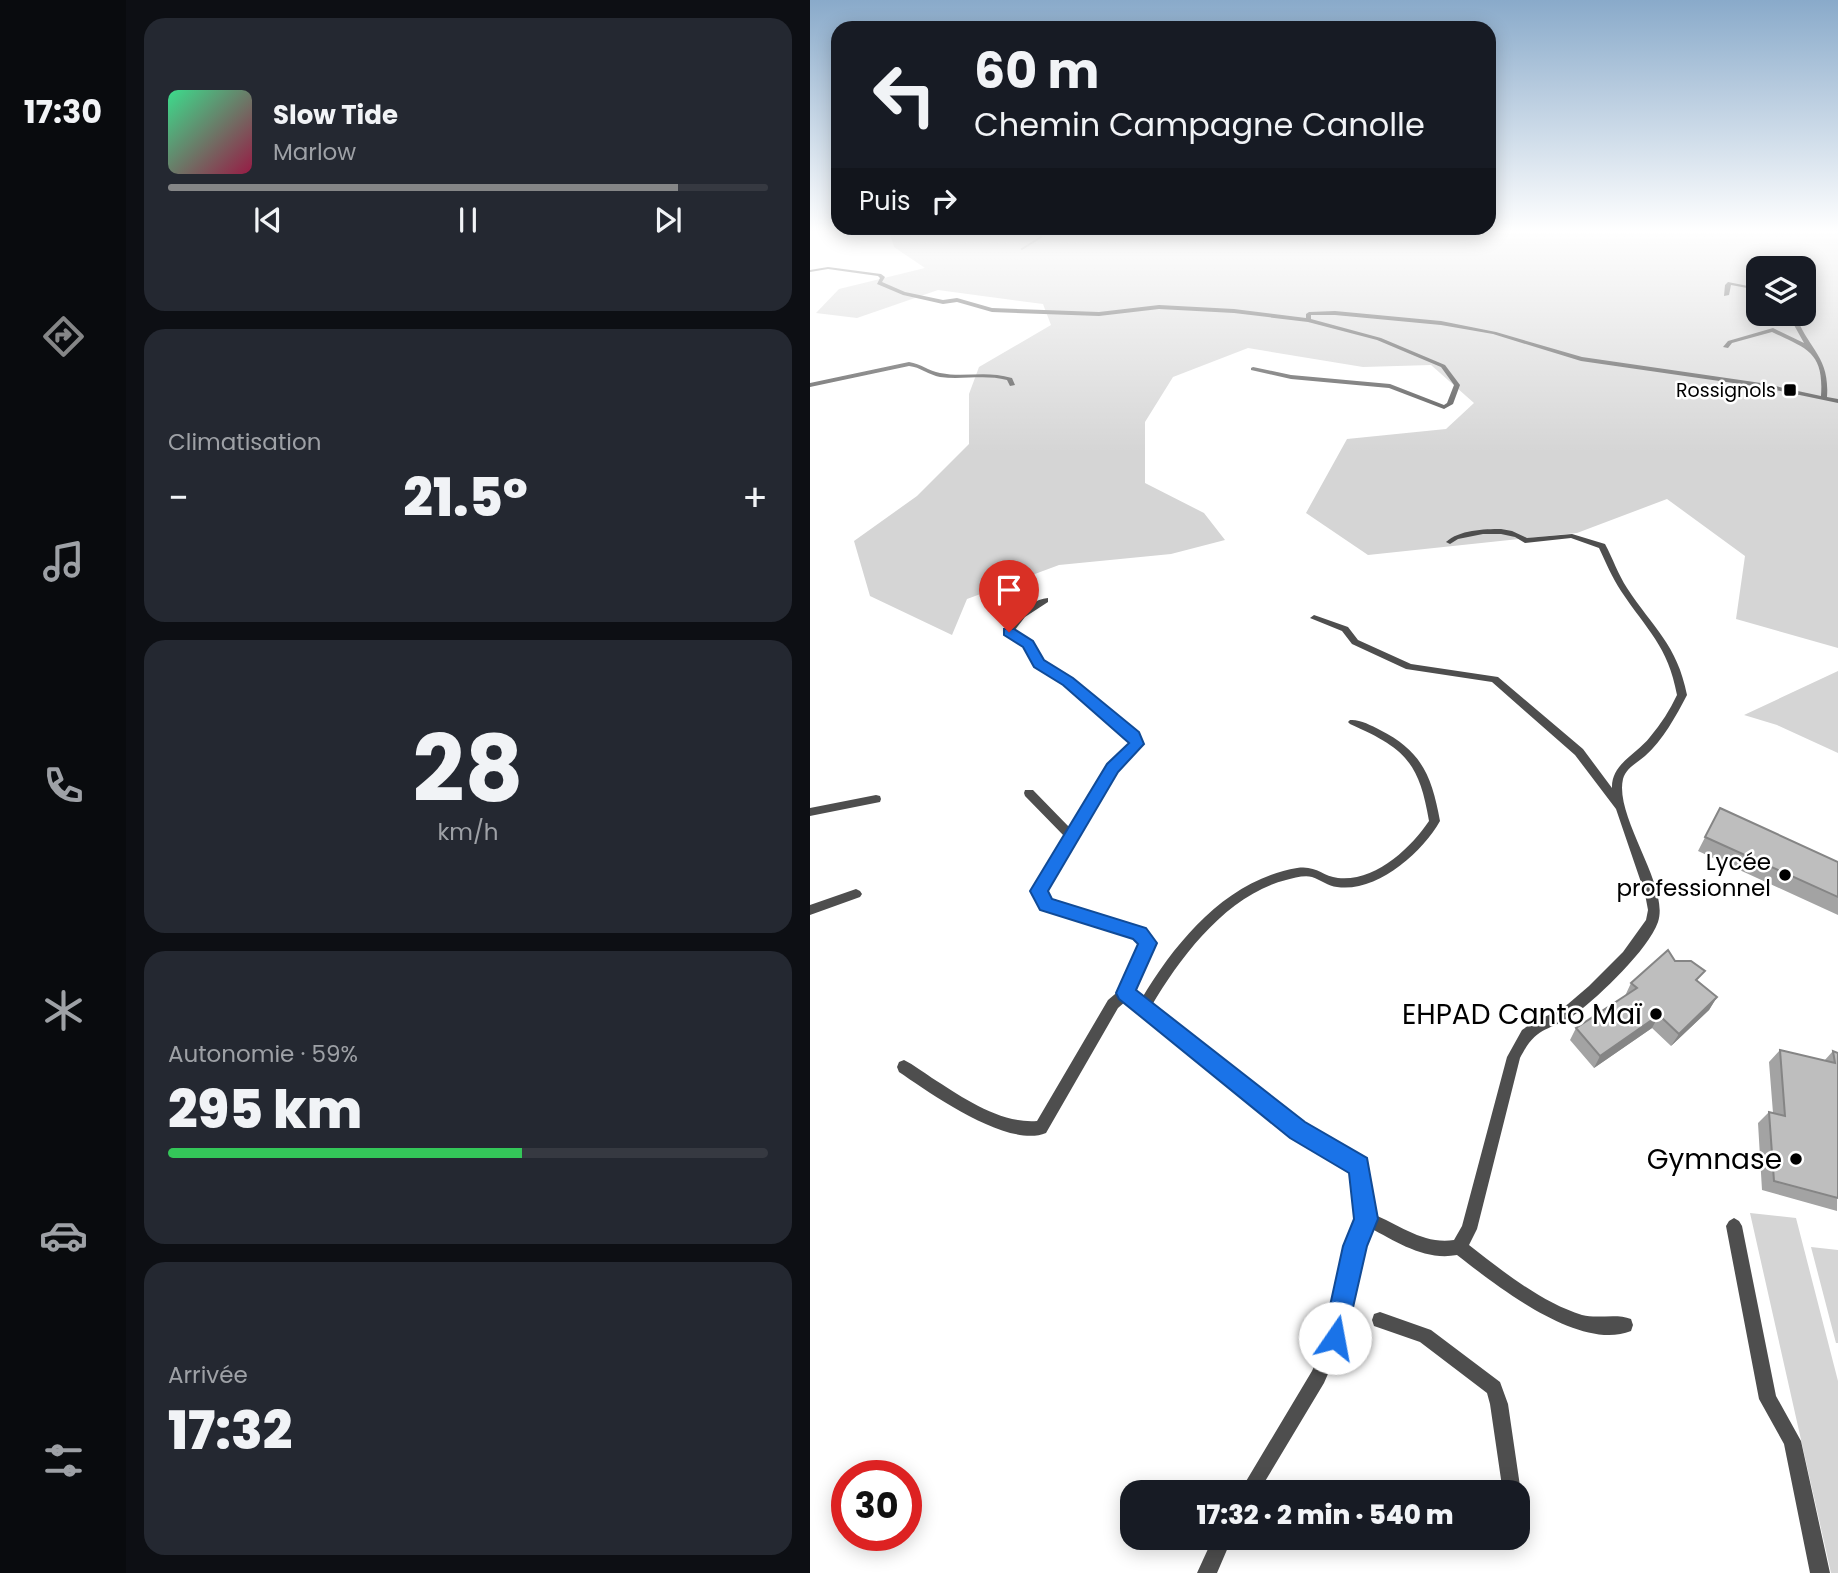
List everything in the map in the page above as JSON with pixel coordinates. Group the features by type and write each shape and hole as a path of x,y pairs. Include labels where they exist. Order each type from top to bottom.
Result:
{"street":[{"path":"979,306 992,310 1099,314 1159,307 1234,311 1308,320 1379,339 1444,366 1457,385 1450,404 1444,407 1427,403 1390,386 1291,377 1253,369"},
{"path":"1308,320 1309,314 1335,313 1424,320 1494,333 1581,359 1761,385 1838,401"},
{"path":"1799,326 1810,348 1821,359 1826,386 1824,398"},
{"path":"1726,346 1730,342 1772,330 1810,348"},
{"path":"810,385 909,364 922,365 939,375 974,373 1000,376 1010,379 1012,385"},
{"path":"1366,1219 1425,1246 1445,1252 1459,1247 1469,1229 1514,1057 1524,1034 1572,1008 1640,942 1654,919 1653,899 1636,858 1617,784 1624,764 1646,750 1672,715 1682,695 1680,680 1656,629 1616,578 1602,547 1572,536 1525,541 1516,532 1507,530 1456,537 1450,542"},
{"path":"904,1067 962,1105 1012,1125 1033,1131 1042,1128 1113,1004 1126,993 1148,943 1139,933 1046,905 1039,891 1112,768 1137,744 1133,736 1068,682 1039,663 1028,644 1009,632 1022,615 1045,600"},
{"path":"1314,618 1345,629 1355,642 1409,667 1495,679 1579,752 1624,813"},
{"path":"1142,1008 1175,959 1214,916 1237,897 1281,876 1310,872 1338,883 1369,877 1410,852 1426,836 1435,821 1423,771 1394,742 1352,722"},
{"path":"1029,793 1071,836"},
{"path":"810,813 876,799"},
{"path":"810,910 856,894"},
{"path":"1126,993 1298,1130 1359,1166 1366,1219 1355,1246 1335,1338 1318,1377 1256,1480"},
{"path":"1734,1226 1768,1399 1792,1441 1820,1573"},
{"path":"1459,1247 1504,1283 1548,1308 1595,1326 1625,1325"},
{"path":"1380,1320 1425,1336 1494,1388 1499,1404 1510,1480"},
{"path":"1207,1573 1218,1550"}],"shaded area":[{"path":"822,306 891,306 857,318 816,313"},
{"path":"1044,306 1746,306 1746,326 1816,326 1816,306 1838,306 1838,648 1736,619 1745,556 1667,499 1577,533 1368,555 1306,513 1347,439 1446,429 1474,403 1431,365 1363,367 1248,348 1173,377 1145,422 1145,483 1204,513 1225,540 1171,554 1059,565 967,599 952,635 870,596 854,541 917,496 969,444 969,394 979,367 1051,325"},
{"path":"1838,671 1838,753 1777,725 1744,715"},
{"path":"1750,1213 1796,1218 1838,1381 1838,1573 1831,1573"},
{"path":"1811,1247 1838,1250 1838,1343 1836,1343"}],"building":[{"path":"1720,808 1838,862 1838,897 1705,837"},
{"name":"EHPAD Canto Maï","path":"1668,950 1675,961 1691,961 1705,971 1696,980 1717,997 1679,1034 1659,1015 1600,1056 1576,1028 1637,988 1631,983"},
{"name":"Gymnase","path":"1780,1050 1835,1063 1833,1051 1838,1053 1838,1198 1774,1181 1769,1112 1785,1116"}],"place":[{"name":"Rossignols","path":"1790,390"},
{"name":"Lycée professionnel","path":"1785,875"},
{"name":"EHPAD Canto Maï","path":"1656,1014"},
{"name":"Gymnase","path":"1796,1159"}],"route":[{"path":"1009,632 1028,644 1039,663 1068,682 1133,736 1137,744 1112,768 1039,891 1046,905 1139,933 1148,943 1126,993 1298,1130 1359,1166 1366,1219 1355,1246 1335,1338"}]}
